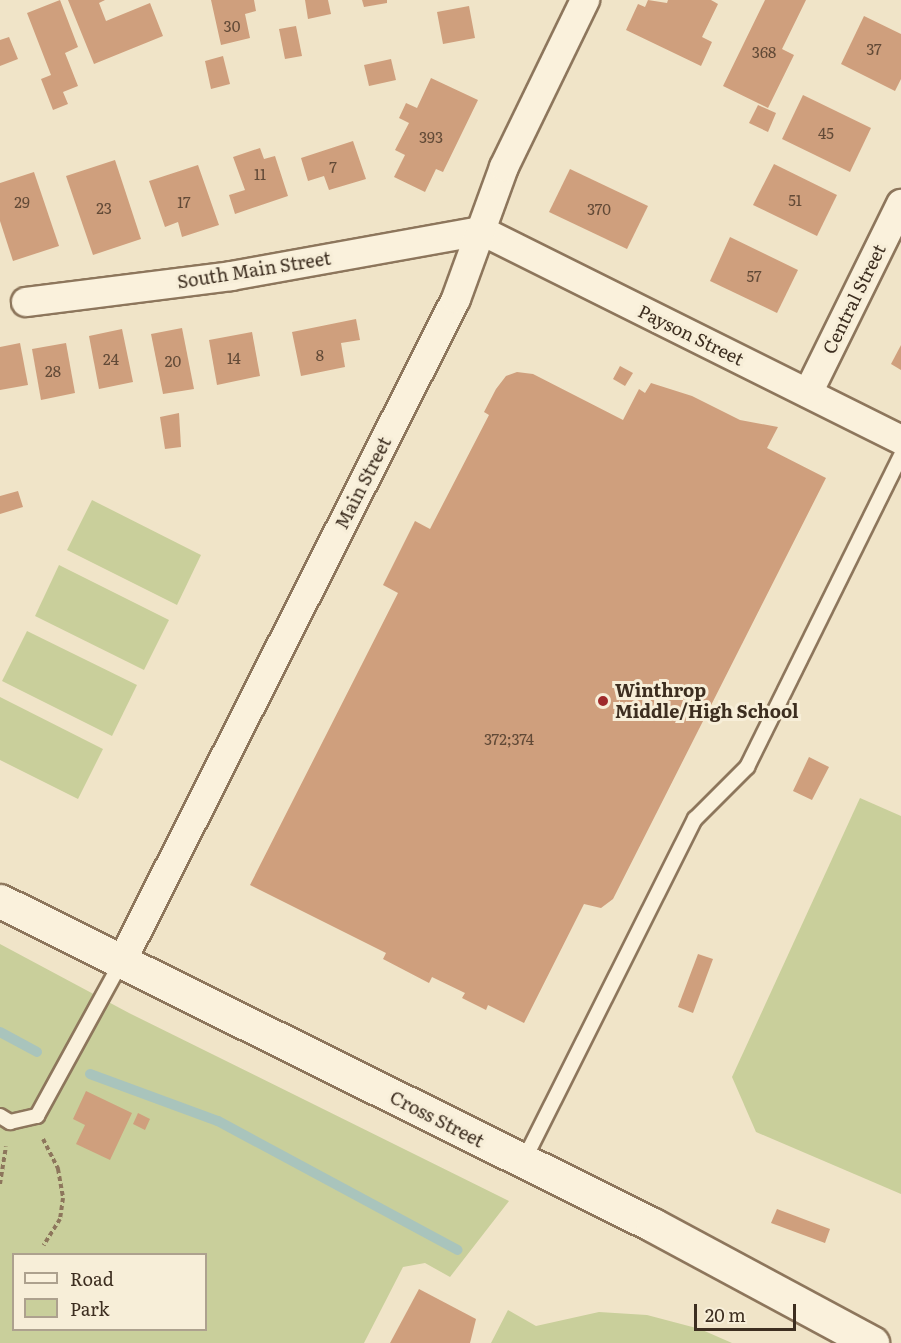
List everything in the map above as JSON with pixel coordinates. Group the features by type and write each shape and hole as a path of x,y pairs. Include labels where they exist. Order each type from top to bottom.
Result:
{"street":[{"name":"Main Street","path":"123,959 456,299 504,167 585,0"},
{"name":"Central Street","path":"808,393 901,204"},
{"name":"South Main Street","path":"26,302 231,276 482,231"},
{"name":"Payson Street","path":"482,231 901,440"},
{"name":"Cross Street","path":"0,901 123,959 523,1163 653,1225 872,1343"}],"lane":[{"path":"523,1163 695,819 747,767 901,456"},
{"path":"5,1119 37,1116 123,959"}],"path":[{"path":"32,1117 58,1169 63,1198 60,1219 44,1245"},
{"path":"0,1184 5,1119"}],"green space":[{"path":"92,500 201,555 177,605 67,550"},
{"path":"59,565 169,620 144,670 35,616"},
{"path":"27,631 137,685 112,736 2,681"},
{"path":"0,697 103,749 78,799 0,760"},
{"path":"860,798 901,816 901,1194 756,1132 732,1077"},
{"path":"0,944 129,1013 509,1201 450,1277 425,1263 403,1267 364,1343 0,1343"},
{"path":"508,1310 536,1326 599,1312 647,1315 700,1329 732,1343 491,1343"}],"building":[{"path":"60,0 78,47 65,53 78,86 63,92 68,104 53,110 41,79 51,75 27,13"},
{"path":"68,0 105,0 99,3 106,21 150,3 163,36 94,64"},
{"path":"211,0 254,0 256,11 245,14 250,38 221,45"},
{"path":"305,0 328,0 331,14 308,19"},
{"path":"362,0 387,0 387,3 364,7"},
{"path":"648,0 667,3 668,0 711,0 718,4 702,37 712,42 701,66 626,30 638,4 645,7"},
{"path":"765,0 806,0 782,49 794,55 768,108 723,86"},
{"path":"469,6 475,38 443,44 437,12"},
{"path":"864,16 901,34 901,79 895,91 841,64"},
{"path":"296,26 302,56 285,59 279,29"},
{"path":"9,37 18,59 0,66 0,40"},
{"path":"223,56 230,84 211,89 205,61"},
{"path":"391,59 396,80 369,86 364,65"},
{"path":"431,78 478,100 443,172 436,169 425,192 394,177 405,155 395,150 409,123 399,118 406,103 417,108"},
{"path":"803,95 871,128 850,172 782,139"},
{"path":"758,105 776,113 768,132 749,123"},
{"path":"353,141 366,179 329,190 324,176 308,181 301,158"},
{"path":"260,148 264,159 275,156 288,196 235,214 229,195 245,190 233,157"},
{"path":"115,160 141,239 93,255 66,176"},
{"path":"774,164 837,195 817,236 753,205"},
{"path":"198,165 219,225 182,237 178,222 165,227 149,181"},
{"path":"570,169 648,206 627,249 549,212"},
{"path":"34,172 59,246 13,261 0,221 0,183"},
{"path":"730,237 798,270 777,313 710,281"},
{"path":"356,319 360,340 341,343 345,367 301,376 292,332"},
{"path":"182,328 194,389 163,394 151,334"},
{"path":"122,329 133,382 99,389 89,336"},
{"path":"252,332 260,376 217,385 209,340"},
{"path":"20,343 28,385 0,390 0,347"},
{"path":"66,343 75,393 41,400 32,349"},
{"path":"901,345 901,370 891,364"},
{"path":"620,366 633,373 625,386 613,379"},
{"path":"517,372 533,374 623,420 639,389 645,393 651,383 692,396 740,420 778,427 767,448 826,478 613,899 601,908 584,904 524,1023 488,1005 486,1010 462,998 465,993 432,977 429,983 383,959 386,953 250,885 398,593 383,585 415,521 430,529 489,415 484,412 496,389 506,376"},
{"path":"179,413 181,447 165,449 160,417"},
{"path":"18,491 23,507 0,514 0,496"},
{"path":"809,757 829,767 812,800 793,791"},
{"path":"698,954 713,959 693,1013 678,1007"},
{"path":"86,1091 132,1113 110,1160 76,1144 85,1125 73,1119"},
{"path":"138,1113 150,1119 145,1130 133,1124"},
{"path":"777,1209 830,1229 825,1243 771,1223"},
{"path":"419,1289 476,1319 470,1343 390,1343"}],"waterway":[{"path":"0,1032 37,1052"},
{"path":"90,1074 218,1121 458,1250"}],"place":[{"name":"Winthrop Middle/High School","path":"603,701"}]}
